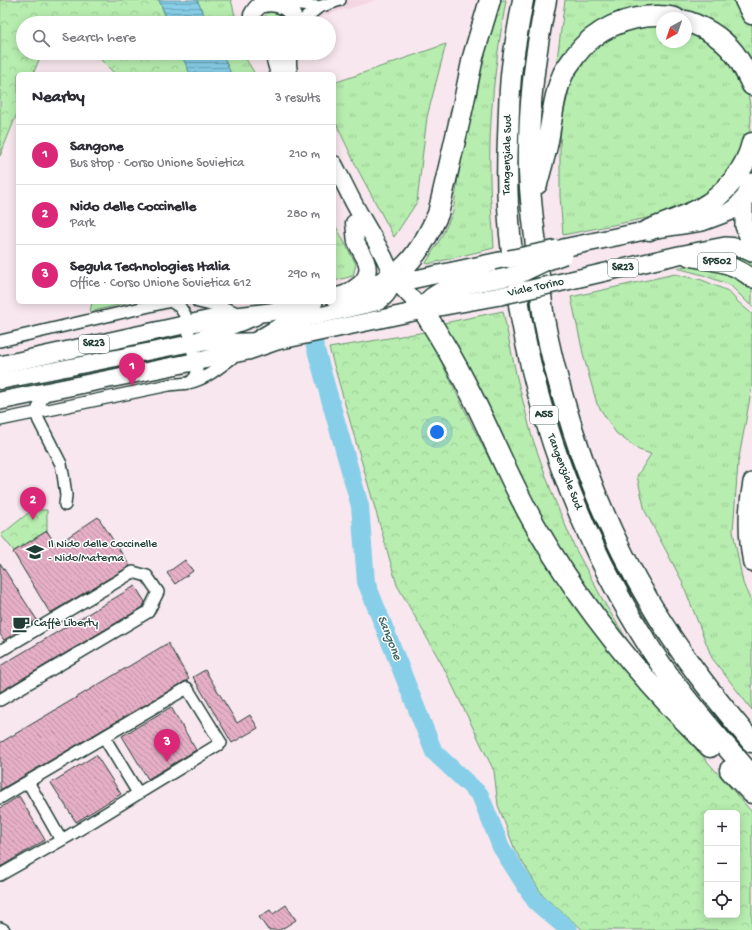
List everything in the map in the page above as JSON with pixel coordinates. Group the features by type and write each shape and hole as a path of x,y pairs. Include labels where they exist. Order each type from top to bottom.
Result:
{"highway":[{"path":"371,289 391,272 412,259 431,229 438,214 473,56 490,0"},
{"name":"Tangenziale Sud","path":"523,0 512,67 507,158 508,205 511,245 522,326 534,379 548,429 574,500 590,537 610,578 631,615 653,651 702,718 752,776"},
{"name":"Tangenziale Sud","path":"546,0 533,85 529,171 531,206 544,320 556,372 578,446 594,489 613,534 650,604 700,678 752,742"},
{"path":"745,0 752,14"},
{"path":"531,206 547,146 559,85 564,72 582,47 599,34 620,23 632,19 656,16"},
{"path":"692,24 705,29 731,48 746,72 751,87"},
{"path":"649,230 701,208 720,195 728,187 741,168 747,158 752,143"},
{"path":"423,310 467,386 534,525 577,591 624,653 670,706 752,793"}],"main road":[{"path":"423,310 426,303 434,295 446,289 519,274 564,251 585,243 649,230 702,222 729,212 737,206 749,190"},
{"path":"749,190 744,204 744,226 752,246"},
{"name":"Viale Torino","path":"315,313 423,310 500,296 725,246 739,247 752,253"},
{"path":"391,272 422,277 495,262 564,251"},
{"name":"SP502","path":"679,255 733,266 741,270 752,279"},
{"path":"339,296 371,289"},
{"name":"SR23","path":"0,401 248,351 278,326 315,313"},
{"name":"SR23","path":"0,364 211,319 244,315 278,326 315,313"},
{"path":"752,482 748,517 752,563"}],"street":[{"path":"308,16 319,7 340,0"},
{"path":"251,13 261,4 268,1 319,7"},
{"path":"278,1 289,7 293,16"},
{"path":"275,60 278,72"},
{"path":"288,60 289,72"},
{"path":"315,313 378,302 386,296 391,272 336,168"},
{"path":"336,188 354,223 375,258 391,272 423,310"},
{"path":"339,296 360,285 368,272 367,262 356,242 354,223"},
{"path":"0,341 158,304"},
{"path":"176,304 185,315 196,362 196,376 191,382"},
{"path":"207,304 228,309 244,315"},
{"path":"192,343 215,332 278,326"},
{"path":"0,381 192,343 255,341 278,326"},
{"path":"0,420 169,385 191,382 212,373 239,353"},
{"path":"45,392 36,413 61,464 66,495 64,505"},
{"path":"0,651 133,572 147,576 158,592 148,612 0,700"},
{"path":"0,798 187,688 221,743 0,875"},
{"path":"104,737 138,793"},
{"path":"28,782 60,840"},
{"path":"0,928 4,930"}],"shaded area":[{"path":"280,0 377,0 323,16 289,16"}],"green space":[{"path":"0,0 159,0 165,16 16,16 16,60 39,60 34,72 16,72 16,116 0,156"},
{"path":"197,0 231,0 235,16 205,16"},
{"path":"498,0 506,0 496,66 490,134 490,188 494,248 428,264 426,263 442,236 453,212 462,151 474,106 478,74"},
{"path":"565,0 741,0 752,24 752,68 723,34 692,27 692,12 656,12 656,19 627,13 555,74"},
{"path":"273,11 282,16 265,16 269,12"},
{"path":"646,26 656,26 656,48 692,48 692,33 715,46 732,61 747,89 751,120 749,139 728,180 677,212 563,235 560,196 560,144 562,109 569,80 596,45 624,31"},
{"path":"446,44 427,117 417,202 394,237 358,170 336,123 336,82"},
{"path":"101,60 184,60 189,72 113,72"},
{"path":"225,60 247,60 254,72 230,72"},
{"path":"336,227 356,264 353,276 336,280"},
{"path":"730,255 745,259 752,265 752,274 716,256"},
{"path":"694,264 733,272 752,287 752,307 730,285 703,275 677,268"},
{"path":"675,274 702,280 728,291 752,314 752,387 738,463 733,531 743,583 752,604 752,710 712,658 681,579 645,511 637,476 651,454 639,450 616,433 597,404 584,358 571,297"},
{"path":"92,304 122,304 90,312"},
{"path":"503,311 516,374 532,437 553,496 575,548 605,604 638,657 561,557 439,324"},
{"path":"425,332 435,349 530,539 576,609 620,663 752,812 752,930 583,930 543,896 515,850 498,805 494,771 444,668 397,585 329,348"},
{"path":"32,510 47,510 47,531 14,551 1,535"}],"water":[{"path":"159,0 197,0 205,16 166,16"},
{"path":"184,60 225,60 230,72 189,72"}],"building":[{"path":"98,517 130,566 50,613 13,552 47,531 56,545"},
{"path":"185,560 193,571 175,584 167,573"},
{"path":"0,563 37,620 4,640 0,634"},
{"path":"135,586 145,602 143,607 0,692 0,666"},
{"path":"168,643 189,679 0,790 0,743"},
{"path":"205,670 237,723 250,715 258,728 232,743 193,677"},
{"path":"171,707 196,750 148,779 122,736"},
{"path":"96,755 121,794 76,822 51,783"},
{"path":"19,796 45,840 0,867 0,808"},
{"path":"286,905 296,920 280,930 268,930 259,917 270,910 273,914"}],"waterway":[{"name":"Sangone","path":"307,318 360,506 366,582 434,752 480,795 501,847 536,902 569,930"}],"place":[{"name":"Sangone","path":"132,386"},
{"name":"Nido delle Coccinelle","path":"33,520"},
{"name":"Il Nido delle Coccinelle - Nido/Materna","path":"35,552"},
{"name":"Caffè Liberty","path":"21,624"},
{"name":"Segula Technologies Italia","path":"167,762"}]}
